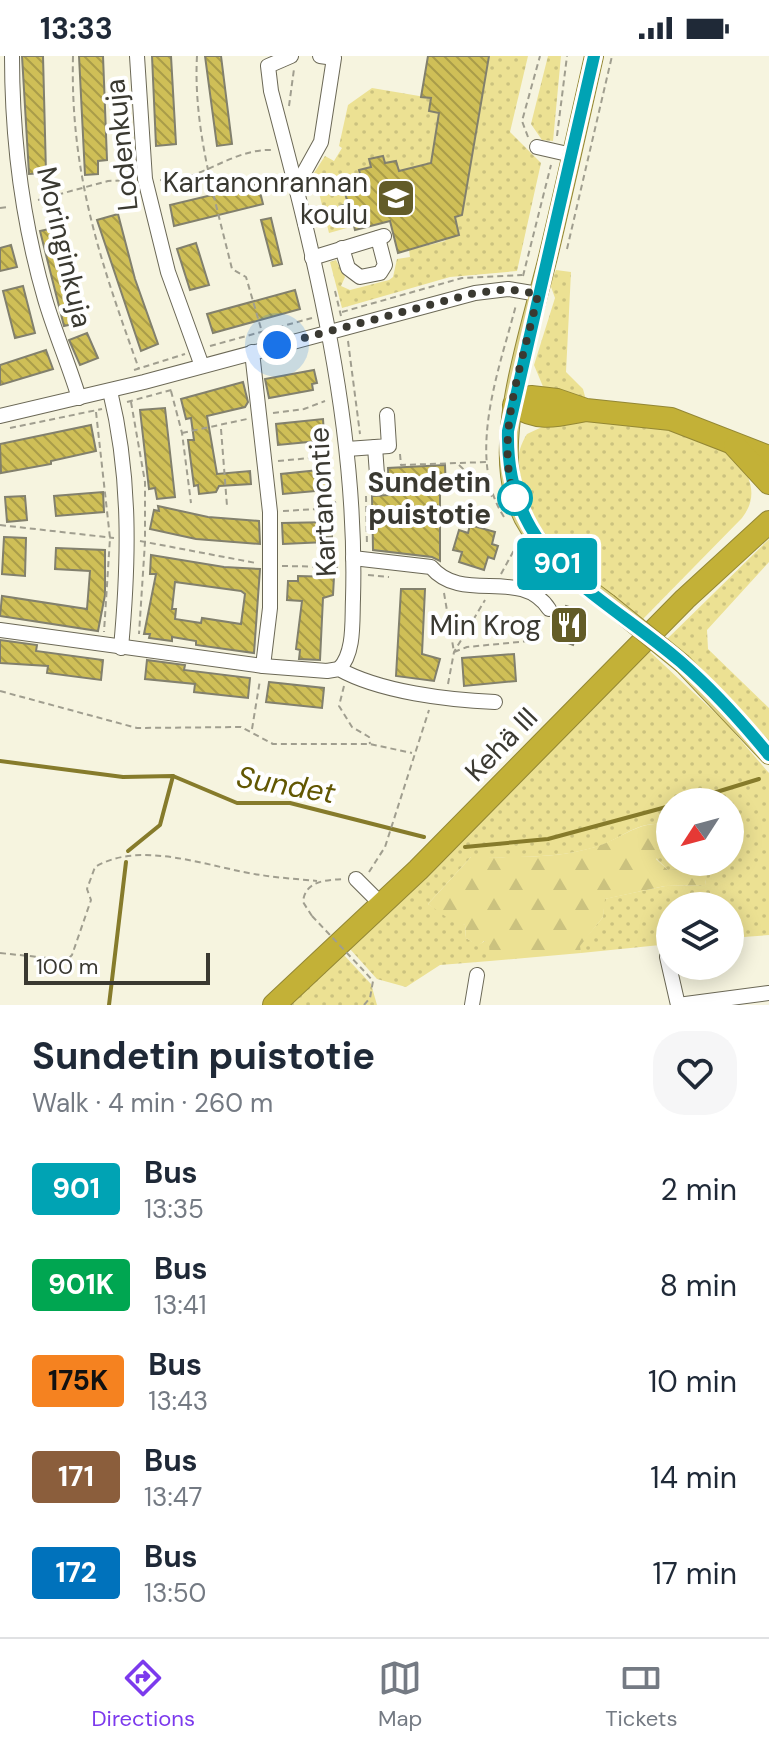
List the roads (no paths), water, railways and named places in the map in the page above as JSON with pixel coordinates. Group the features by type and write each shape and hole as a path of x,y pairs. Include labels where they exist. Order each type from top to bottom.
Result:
{"highway":[{"path":"514,405 527,414 551,417 586,410 671,419 769,457"},
{"path":"735,446 769,483"},
{"name":"Kehä III","path":"274,1005 382,905 685,599 769,522"}],"main road":[{"path":"594,56 563,153 514,405 508,465 521,513 547,552 683,664 769,755"}],"street":[{"name":"Moringinkuja","path":"12,56 12,99 23,204 45,300 79,398"},
{"name":"Lodenkuja","path":"137,56 145,179 168,272 202,366"},
{"name":"Kartanontie","path":"291,56 268,66 326,314 346,447 354,562 352,633 343,675"},
{"path":"296,187 321,142 334,58 320,56"},
{"path":"537,147 563,153"},
{"path":"312,258 342,248 382,236 385,265 380,273 360,277 348,268 342,248"},
{"path":"0,416 110,391 475,293 508,289 538,294"},
{"path":"252,352 270,512 271,566 263,666"},
{"path":"110,391 125,480 129,539 121,648"},
{"path":"346,447 389,446 387,415"},
{"path":"375,447 378,488"},
{"path":"354,562 431,567 442,580 493,588 511,584 534,593 549,609"},
{"path":"0,630 102,646 327,671 434,696 495,702"},
{"path":"356,879 382,905"},
{"path":"472,1005 477,975"},
{"path":"671,980 676,1005 769,993"}],"waterway":[{"name":"Sundet","path":"0,761 123,777 173,776 237,803 290,803 424,837"},
{"path":"128,851 160,825 173,776"},
{"name":"Sundet","path":"730,788 759,779"},
{"name":"Sundet","path":"465,847 548,839 656,810"},
{"path":"109,1005 126,862"}],"place":[{"name":"Kartanonrannan koulu","path":"396,198"},
{"name":"Sundetin puistotie","path":"515,498"},
{"name":"Min Krog","path":"569,625"}]}
